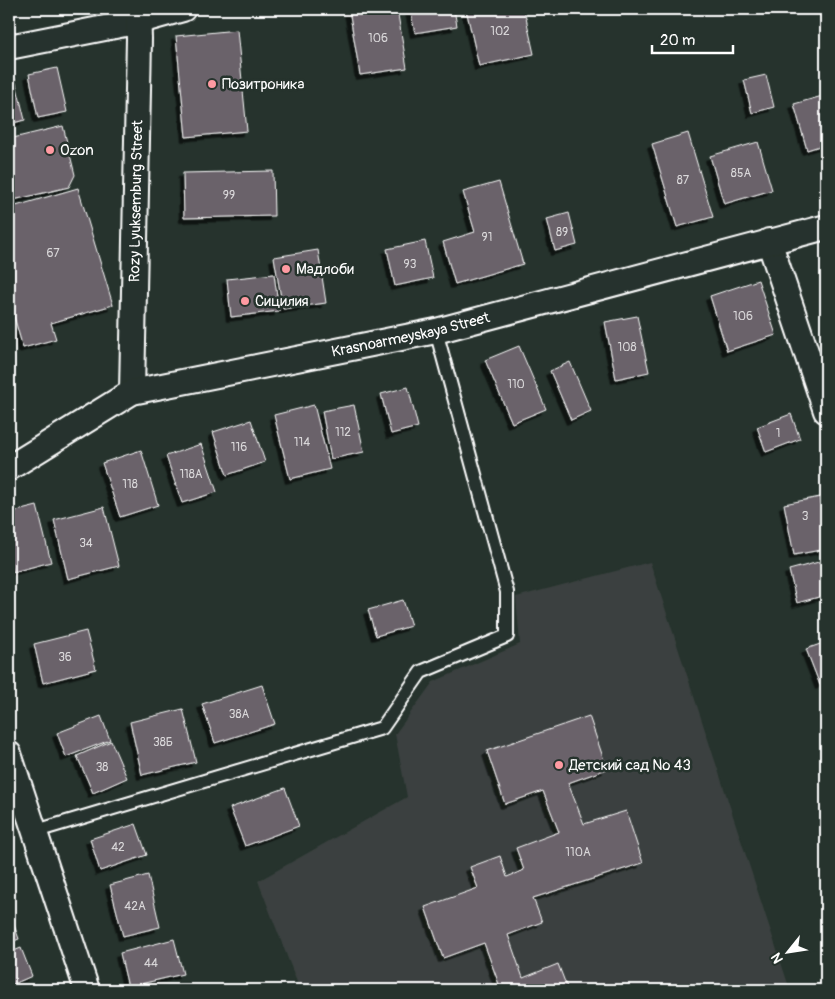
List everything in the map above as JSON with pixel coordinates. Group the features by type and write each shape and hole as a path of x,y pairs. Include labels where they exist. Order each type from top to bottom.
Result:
{"street":[{"path":"9,47 139,15 183,9"},
{"name":"Rozy Lyuksemburg Street","path":"132,392 139,15"},
{"name":"Krasnoarmeyskaya Street","path":"9,468 132,392 436,331 826,227"},
{"path":"769,241 826,411"},
{"path":"9,754 87,990"}],"lane":[{"path":"34,832 382,728 421,672 507,636 507,592 436,331"}],"shaded area":[{"name":"Детский сад № 43","path":"650,562 790,990 300,990 258,881 407,797 395,734 433,682 520,644 516,597"}],"building":[{"path":"349,9 397,9 407,68 360,75"},
{"path":"410,9 454,9 457,26 415,33"},
{"path":"466,9 524,9 534,54 479,66"},
{"name":"Позитроника","path":"237,30 247,131 186,137 176,36"},
{"path":"57,68 67,112 38,118 29,74"},
{"path":"14,75 25,120 9,124 9,77"},
{"path":"766,75 774,107 752,113 744,80"},
{"path":"826,95 826,144 807,150 794,104"},
{"path":"63,126 75,175 69,187 9,201 9,139"},
{"path":"688,133 713,217 677,227 652,144"},
{"path":"758,142 772,190 724,204 710,156"},
{"path":"273,171 274,216 184,218 183,173"},
{"path":"499,182 523,264 455,284 443,242 475,232 463,192"},
{"path":"78,188 113,305 51,323 56,339 23,348 9,299 9,208"},
{"path":"569,213 577,245 555,251 547,219"},
{"path":"425,241 433,278 395,286 387,249"},
{"path":"318,250 326,303 283,309 274,257"},
{"path":"274,274 279,311 231,317 227,279"},
{"path":"758,280 776,335 727,351 710,296"},
{"path":"637,316 649,372 616,379 605,322"},
{"path":"519,346 546,409 512,423 485,360"},
{"path":"570,362 591,411 571,420 550,371"},
{"path":"408,387 418,427 391,434 381,394"},
{"path":"314,405 330,469 290,479 274,415"},
{"path":"354,405 364,452 331,459 322,411"},
{"path":"791,414 800,439 766,452 757,427"},
{"path":"251,420 265,462 227,475 213,432"},
{"path":"201,444 217,492 182,503 166,456"},
{"path":"141,450 158,505 120,517 102,463"},
{"path":"820,497 826,528 826,549 794,555 784,504"},
{"path":"37,506 51,562 13,572 9,555 9,513"},
{"path":"104,507 119,566 68,579 54,520"},
{"path":"826,560 826,595 797,603 789,570"},
{"path":"403,600 411,626 376,636 368,610"},
{"path":"86,631 96,669 43,683 34,644"},
{"path":"826,642 826,682 820,685 806,649"},
{"path":"262,685 275,724 215,743 202,704"},
{"path":"183,709 196,762 142,775 130,722"},
{"path":"101,716 110,740 66,757 57,733"},
{"path":"589,716 607,769 568,783 584,824 626,811 643,863 533,898 542,922 508,935 523,978 558,964 568,990 491,990 500,987 484,943 443,958 425,907 478,888 470,867 500,856 507,877 524,870 516,848 559,832 543,791 505,804 487,751"},
{"path":"111,741 127,778 93,793 77,756"},
{"path":"285,788 299,826 245,846 230,808"},
{"path":"136,824 147,855 100,871 90,839"},
{"path":"148,875 160,927 123,936 110,885"},
{"path":"9,911 19,939 9,943"},
{"path":"174,939 183,974 128,987 120,953"},
{"path":"21,948 32,976 9,986 9,953"}],"place":[{"name":"Позитроника","path":"212,84"},
{"name":"Ozon","path":"50,150"},
{"name":"Мадлоби","path":"286,269"},
{"name":"Сицилия","path":"245,301"},
{"name":"Детский сад № 43","path":"559,765"}]}
